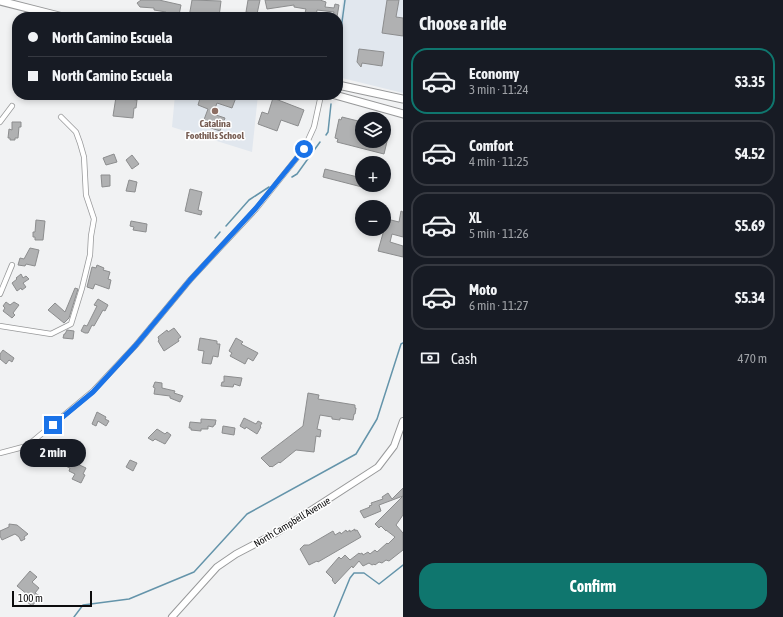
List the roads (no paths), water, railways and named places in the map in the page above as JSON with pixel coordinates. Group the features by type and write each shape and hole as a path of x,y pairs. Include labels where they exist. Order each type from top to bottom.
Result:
{"main road":[{"path":"0,1 43,12"},
{"path":"343,86 403,99"},
{"path":"343,97 403,114"},
{"name":"North Campbell Avenue","path":"172,617 217,567 236,554 276,534 378,467 394,446 403,421"}],"street":[{"path":"0,454 27,446 93,392 136,345 190,280 256,208 304,149 314,127 320,100"},
{"path":"0,122 12,106"},
{"path":"0,326 51,334 71,324 82,288 90,255 94,219 86,195 84,157 76,132 61,117"},
{"path":"0,294 12,265"}],"waterway":[{"path":"343,15 345,0"},
{"path":"326,135 328,132 331,104"},
{"path":"292,177 297,174 320,142"},
{"path":"226,226 249,200 269,187"},
{"path":"215,238 220,232"},
{"path":"74,617 83,605 129,599 194,572 247,514 356,454 377,419 401,344 403,343"},
{"path":"334,617 350,578 354,573 364,573 379,584 403,565"}],"place":[{"name":"Catalina Foothills School","path":"215,111"}]}
